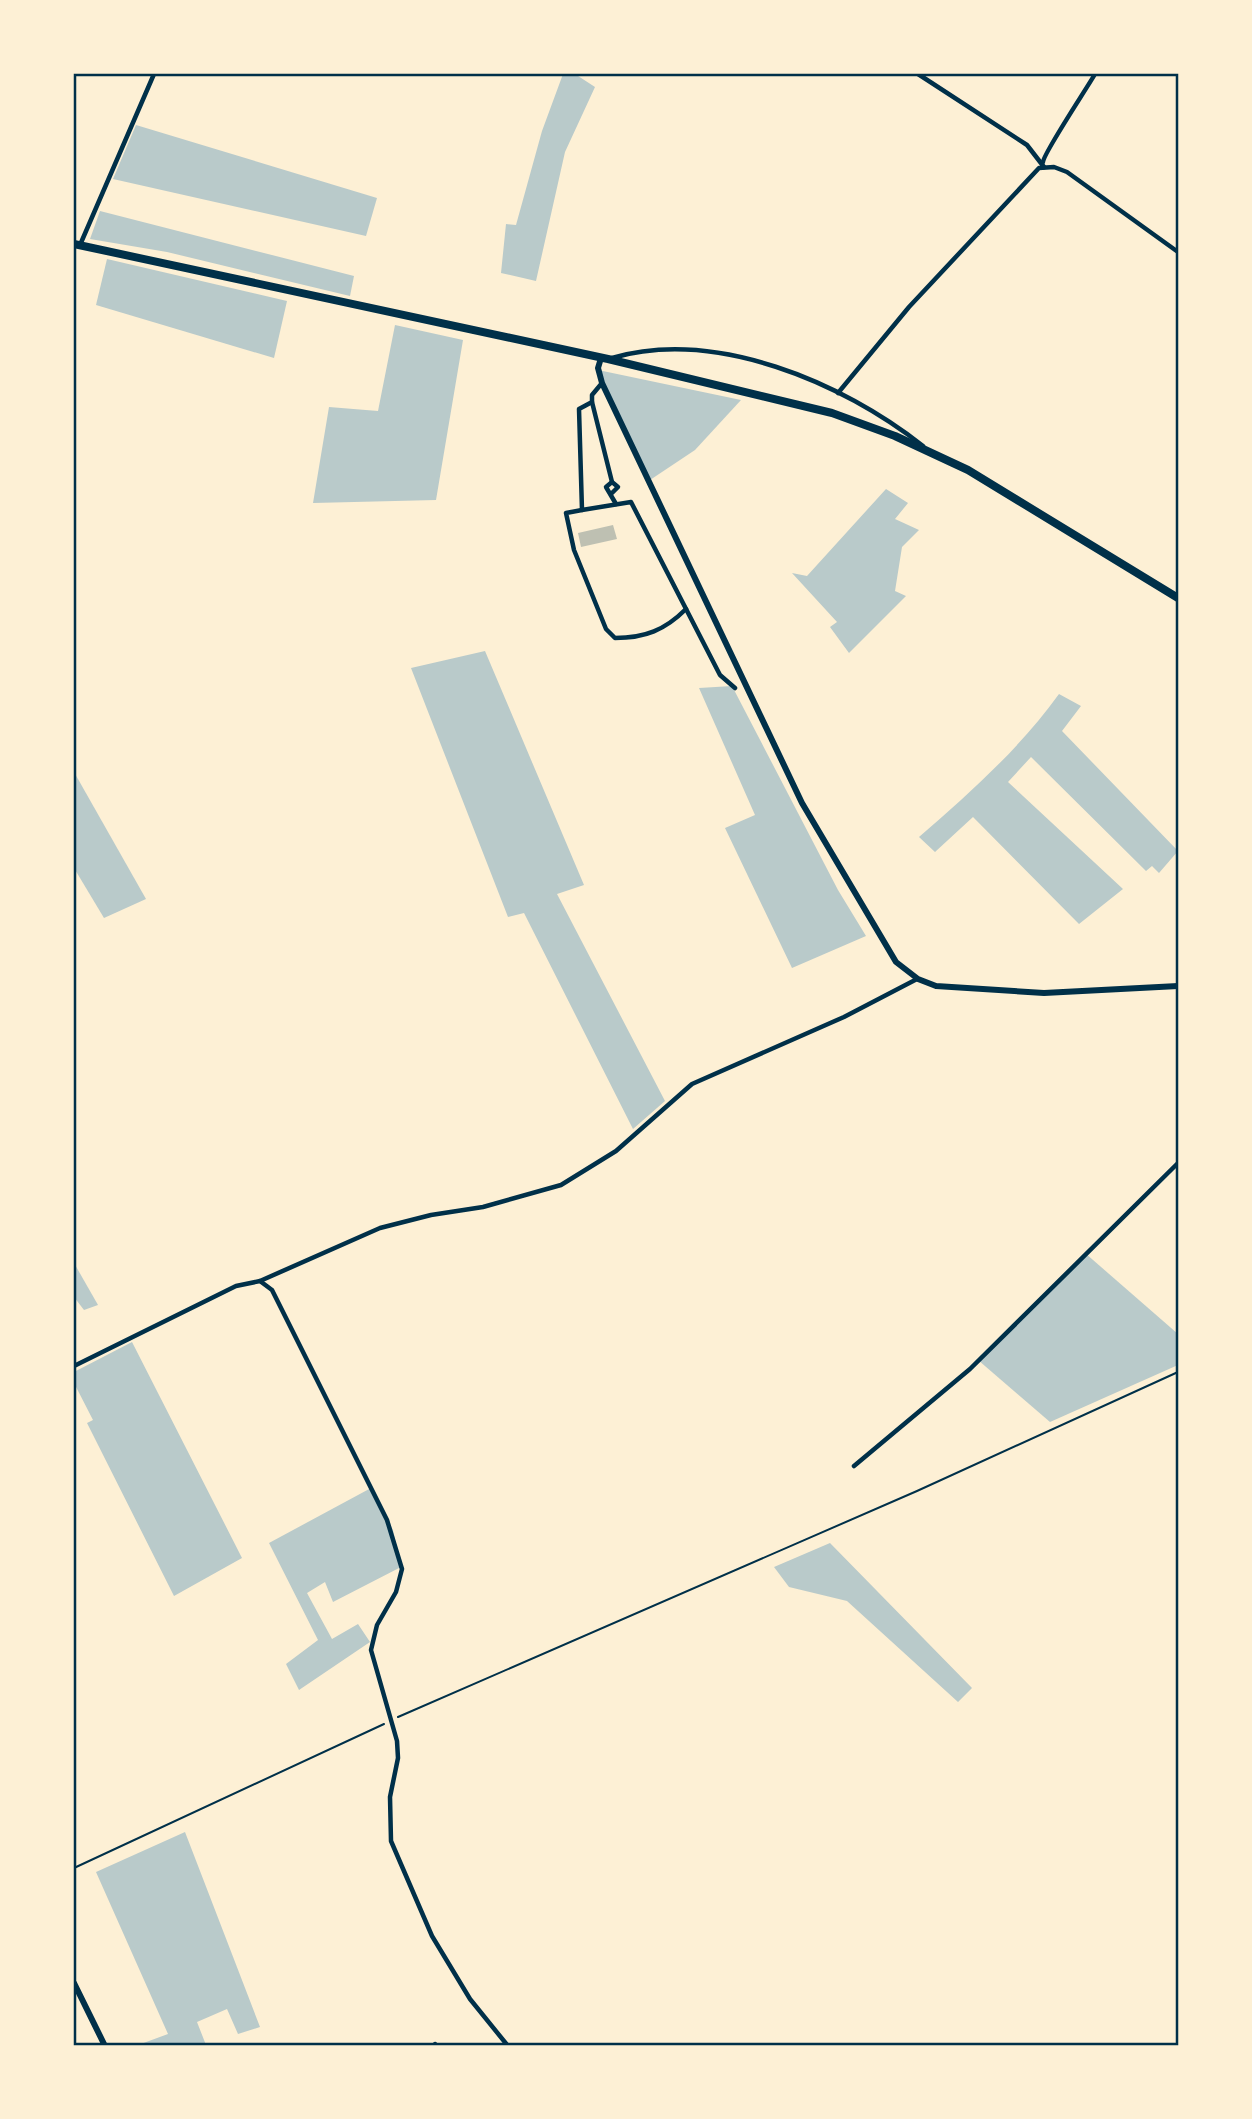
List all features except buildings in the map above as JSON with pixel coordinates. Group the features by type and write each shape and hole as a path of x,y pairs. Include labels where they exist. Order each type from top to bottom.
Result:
{"main road":[{"path":"77,244 805,405 866,425 929,451 1006,492 1178,598"}],"street":[{"path":"77,244 154,74"},
{"path":"918,74 1034,151 1044,167"},
{"path":"1044,167 1044,154 1095,74"},
{"path":"838,393 909,307 1034,170 1044,167 1067,172 1178,252"},
{"path":"929,451 893,423 838,393 748,357 673,348 637,351 604,359 598,369 602,383 802,803 880,940 896,962 918,979 936,986 1012,992 1112,991 1178,986"},
{"path":"602,383 593,395 592,402 612,482 618,489 612,493 616,504"},
{"path":"582,510 579,409 592,402"},
{"path":"686,609 656,632 634,639 615,638 606,629 574,550 566,513 631,502 720,675 735,688"},
{"path":"74,1366 236,1286 260,1281 380,1228 431,1215 482,1207 561,1185 616,1152 692,1084 844,1017 918,979"},
{"path":"854,1466 970,1369 1178,1163"},
{"path":"260,1281 276,1298 387,1520 401,1557 400,1580 377,1625 371,1650 392,1720 398,1758 390,1797 389,1827 396,1856 432,1936 470,1999 508,2046"},
{"path":"74,1983 105,2046"}],"path":[{"path":"74,1868 392,1720 917,1491 1178,1372"}],"shaded area":[{"path":"563,74 575,74 595,87 565,152 536,281 501,273 506,224 516,225 542,131"},
{"path":"136,125 377,198 366,236 113,179"},
{"path":"100,211 354,276 350,296 167,252 90,239"},
{"path":"107,259 287,301 274,358 96,305"},
{"path":"395,325 463,340 436,500 313,503 329,407 378,411"},
{"path":"598,370 741,400 695,450 650,480"},
{"path":"886,489 908,503 895,519 919,530 902,547 895,591 906,596 849,653 830,627 837,622 792,573 807,576"},
{"path":"485,651 584,885 557,894 665,1101 633,1129 524,913 508,917 411,668"},
{"path":"732,686 838,890 866,936 792,968 725,828 755,815 699,688"},
{"path":"1059,694 1081,706 1062,731 1178,851 1159,873 1152,866 1146,871 1031,757 1008,782 1123,889 1079,924 973,817 935,852 919,837 1011,751"},
{"path":"74,772 146,899 104,918 74,868"},
{"path":"1085,1253 1178,1334 1178,1365 1050,1422 978,1360"},
{"path":"74,1263 98,1305 84,1310 74,1297"},
{"path":"132,1342 242,1558 174,1596 87,1423 93,1420 74,1383 74,1372"},
{"path":"371,1488 393,1530 401,1567 333,1602 325,1582 307,1593 332,1639 358,1624 370,1642 299,1690 286,1664 318,1640 269,1543"},
{"path":"830,1543 972,1688 958,1702 847,1601 789,1587 774,1567"},
{"path":"185,1832 260,2027 238,2034 227,2009 197,2022 206,2045 138,2045 168,2034 96,1872"}]}
